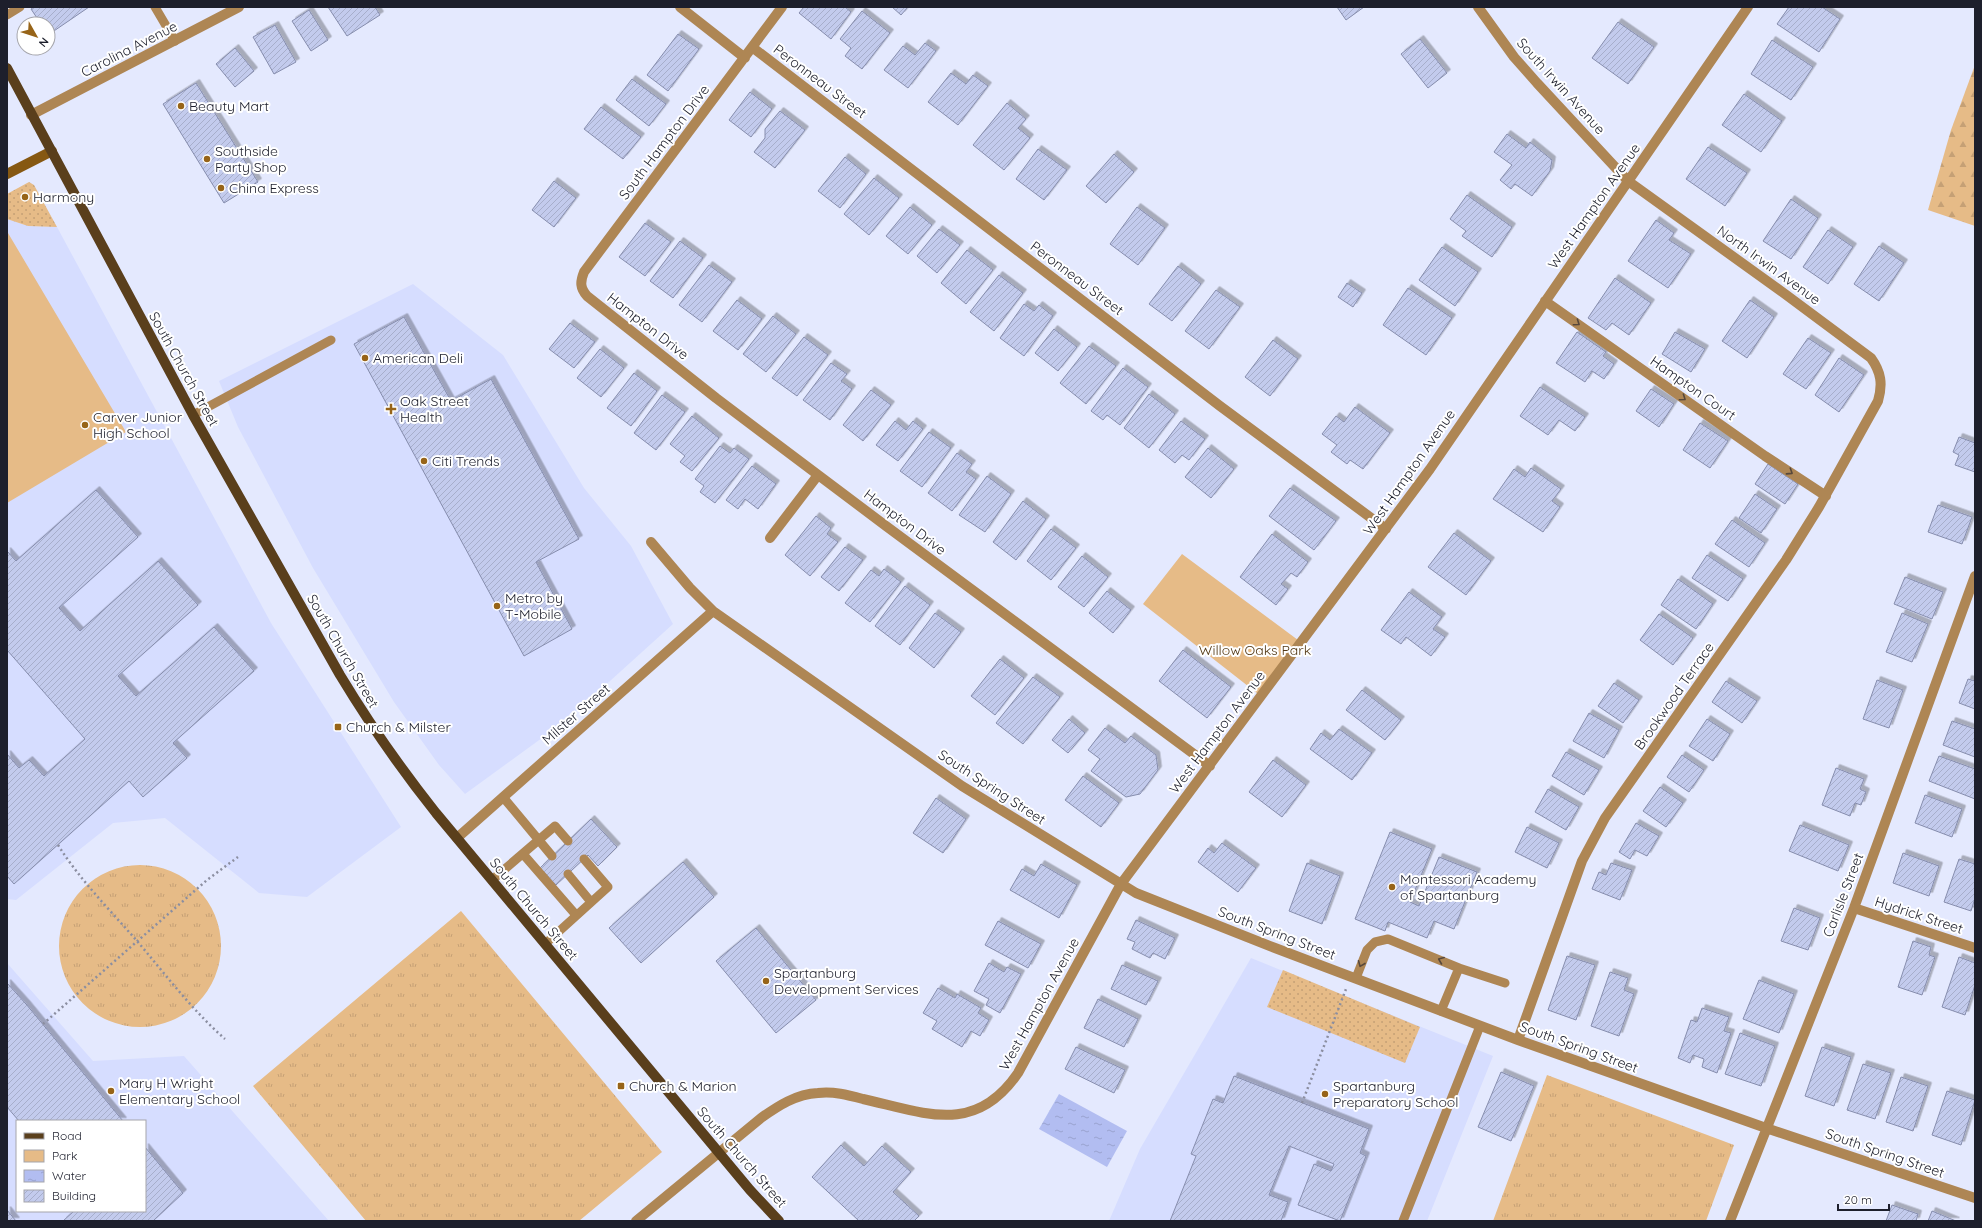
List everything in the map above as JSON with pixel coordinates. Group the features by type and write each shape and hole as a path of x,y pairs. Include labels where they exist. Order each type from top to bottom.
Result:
{"main road":[{"name":"South Church Street","path":"7,68 193,415 340,675 362,711 410,780 457,838 750,1190 779,1221"}],"street":[{"name":"Carolina Avenue","path":"32,115 239,7"},
{"path":"680,7 745,58"},
{"name":"South Hampton Drive","path":"587,296 582,289 580,280 584,272 782,7"},
{"name":"South Irwin Avenue","path":"1478,7 1514,57 1628,181"},
{"name":"West Hampton Avenue","path":"636,1221 778,1106 797,1097 818,1093 839,1093 930,1114 948,1116 965,1114 981,1108 996,1099 1009,1088 1121,884 1430,469 1748,7"},
{"name":"Peronneau Street","path":"752,47 1220,406 1386,529"},
{"path":"7,174 52,151"},
{"name":"North Irwin Avenue","path":"1628,181 1871,358 1878,369 1881,381"},
{"name":"Hampton Drive","path":"587,296 818,475 1210,766"},
{"name":"Hampton Court","path":"1545,301 1765,456 1826,496"},
{"name":"Brookwood Terrace","path":"1518,1040 1582,861 1592,839 1605,818 1786,560 1826,496 1878,401 1881,381"},
{"path":"770,538 818,475"},
{"name":"South Spring Street","path":"651,542 690,588 713,611 962,786 1136,893 1518,1040 1766,1128 1975,1198"},
{"name":"Carlisle Street","path":"1730,1221 1854,908 1975,576"},
{"name":"Milster Street","path":"457,838 713,611"},
{"name":"Hydrick Street","path":"1854,908 1975,948"}],"lane":[{"path":"7,15 20,7"},
{"path":"155,7 175,41"},
{"path":"193,415 331,340"},
{"path":"503,797 552,856"},
{"path":"492,880 555,826 568,841"},
{"path":"523,854 576,915"},
{"path":"545,944 608,887 584,859"},
{"path":"568,874 592,902"},
{"path":"1356,978 1367,950 1375,942 1388,939 1459,968 1505,984"},
{"path":"1441,1011 1459,968"},
{"path":"1403,1221 1480,1026"}],"path":[{"path":"58,845 74,870 137,941 202,1019 225,1039"},
{"path":"43,1024 207,880 238,857"},
{"path":"1302,1102 1346,988"}],"shaded area":[{"name":"Carver Junior High School","path":"7,219 28,226 57,227 271,623 401,827 307,897 259,893 165,818 113,823 16,900 7,899"},
{"path":"413,284 503,355 584,488 631,546 673,624 568,719 465,794 439,765 394,702 313,568 238,427 219,381"},
{"name":"Spartanburg Preparatory School","path":"1251,958 1493,1056 1427,1221 1109,1221 1140,1149"},
{"name":"Mary H Wright Elementary School","path":"7,963 93,1061 184,1056 329,1221 7,1221"}],"green space":[{"path":"1975,65 1975,226 1928,210 1951,130"},
{"path":"29,182 34,185 57,227 28,226 7,219 7,194"},
{"path":"8,233 126,432 7,503 7,234"},
{"name":"Willow Oaks Park","path":"1182,554 1302,643 1262,697 1143,604"},
{"path":"132,865 148,865 171,871 191,883 203,895 218,922 221,946 220,962 215,977 203,997 191,1009 164,1024 148,1027 132,1027 109,1021 89,1009 77,997 62,970 59,954 59,938 65,915 77,895 89,883 116,868"},
{"path":"461,911 662,1152 579,1221 366,1221 253,1086"},
{"path":"1283,970 1420,1027 1405,1063 1267,1007"},
{"path":"1547,1075 1734,1145 1706,1221 1493,1221"}],"water":[{"path":"1059,1094 1127,1131 1107,1167 1039,1129"}],"building":[{"path":"34,7 89,7 56,30 56,16 36,16 31,9"},
{"path":"328,7 375,7 380,15 347,36"},
{"path":"804,7 845,7 851,12 831,39 799,13"},
{"path":"892,7 908,7 901,15"},
{"path":"1337,7 1364,7 1346,20"},
{"path":"1789,7 1822,7 1840,19 1819,52 1777,24"},
{"path":"309,10 328,40 311,51 292,21"},
{"path":"862,11 890,33 862,69 845,56 851,48 840,39"},
{"path":"1618,22 1654,47 1628,84 1592,58"},
{"path":"275,25 296,62 274,74 253,37"},
{"path":"678,34 699,49 668,91 647,75"},
{"path":"1420,39 1447,73 1428,88 1401,54"},
{"path":"1772,40 1813,67 1791,100 1751,74"},
{"path":"925,43 936,51 908,88 884,70 903,46 915,55"},
{"path":"235,48 254,71 235,87 216,64"},
{"path":"951,73 966,84 973,75 988,86 958,125 928,102"},
{"path":"632,79 666,104 649,126 616,100"},
{"path":"196,83 258,182 224,203 163,104"},
{"path":"750,92 772,109 751,137 729,120"},
{"path":"1744,94 1782,121 1761,152 1722,125"},
{"path":"1007,103 1026,119 1018,128 1030,138 1004,170 973,145"},
{"path":"601,107 641,137 623,159 584,129"},
{"path":"780,111 805,130 775,168 754,152 765,138 765,129"},
{"path":"1507,134 1526,148 1530,142 1552,160 1550,171 1532,196 1515,184 1511,189 1500,180 1512,165 1494,152"},
{"path":"1708,147 1747,173 1725,206 1686,179"},
{"path":"1038,149 1067,170 1044,200 1016,179"},
{"path":"1114,154 1134,172 1106,203 1086,186"},
{"path":"845,157 866,174 840,208 818,191"},
{"path":"874,178 899,198 869,235 844,214"},
{"path":"554,181 576,198 554,227 532,210"},
{"path":"1467,195 1512,227 1492,257 1462,236 1466,231 1450,219"},
{"path":"1791,199 1818,218 1791,259 1763,241"},
{"path":"910,207 932,225 908,254 886,236"},
{"path":"1137,207 1165,228 1138,265 1110,244"},
{"path":"1656,220 1674,233 1669,240 1691,254 1668,288 1628,261"},
{"path":"645,223 671,242 645,276 619,257"},
{"path":"939,229 960,245 937,273 917,256"},
{"path":"1828,230 1853,247 1828,284 1803,267"},
{"path":"680,241 703,258 673,298 650,281"},
{"path":"1879,246 1904,263 1879,301 1854,284"},
{"path":"1442,247 1478,272 1455,306 1419,280"},
{"path":"967,250 993,270 966,304 941,283"},
{"path":"709,265 732,282 702,322 679,305"},
{"path":"1178,266 1201,284 1172,321 1149,304"},
{"path":"999,275 1023,293 994,331 970,312"},
{"path":"1615,278 1651,303 1629,335 1612,323 1606,330 1588,318"},
{"path":"1347,283 1362,293 1353,307 1338,297"},
{"path":"1408,288 1452,318 1426,355 1383,325"},
{"path":"1216,290 1240,307 1209,349 1185,331"},
{"path":"737,300 762,319 738,350 713,331"},
{"path":"1750,300 1774,317 1747,358 1722,341"},
{"path":"1024,304 1034,311 1039,305 1053,316 1024,356 1000,338"},
{"path":"773,316 796,334 766,372 743,354"},
{"path":"404,317 451,401 491,379 579,539 536,562 572,629 524,656 354,344"},
{"path":"570,323 595,342 574,368 549,349"},
{"path":"1054,329 1077,347 1058,371 1035,353"},
{"path":"1577,332 1606,352 1603,356 1614,364 1604,379 1592,371 1585,382 1556,363"},
{"path":"1675,332 1705,349 1691,372 1662,354"},
{"path":"804,337 828,355 797,396 772,378"},
{"path":"1808,338 1831,353 1806,389 1783,374"},
{"path":"1273,340 1298,359 1270,396 1245,377"},
{"path":"1089,346 1116,366 1086,404 1060,383"},
{"path":"600,349 624,368 601,397 577,378"},
{"path":"1839,358 1864,375 1839,412 1815,395"},
{"path":"831,363 847,374 841,381 852,389 830,420 803,400"},
{"path":"1123,368 1148,387 1120,425 1107,415 1103,420 1091,411"},
{"path":"634,373 657,391 631,426 607,408"},
{"path":"1540,387 1585,417 1575,431 1559,420 1548,435 1520,416"},
{"path":"1651,389 1674,404 1659,427 1636,411"},
{"path":"871,390 891,405 863,441 843,425"},
{"path":"1149,394 1175,414 1149,448 1124,428"},
{"path":"662,395 685,412 656,450 634,433"},
{"path":"1355,407 1390,433 1363,469 1350,460 1347,464 1331,452 1337,445 1322,434 1336,416 1344,422"},
{"path":"692,416 719,438 692,471 680,462 685,456 670,444"},
{"path":"895,421 906,430 913,421 923,429 898,461 876,445"},
{"path":"1181,421 1205,439 1189,460 1182,455 1175,463 1159,450"},
{"path":"1700,423 1728,441 1710,468 1683,450"},
{"path":"929,432 951,448 922,487 900,471"},
{"path":"1959,437 1975,443 1975,472 1955,465 1959,455 1953,452"},
{"path":"720,446 730,453 734,448 749,459 715,503 700,492 704,486 695,479"},
{"path":"1208,448 1234,469 1211,498 1185,477"},
{"path":"957,453 972,464 966,472 976,479 952,511 928,493"},
{"path":"1768,464 1798,484 1785,504 1755,484"},
{"path":"752,466 776,484 758,509 745,499 738,509 726,500"},
{"path":"1531,468 1561,489 1552,501 1560,507 1543,532 1493,499 1514,469 1525,477"},
{"path":"987,476 1011,494 985,532 959,515"},
{"path":"1290,488 1336,521 1314,550 1269,516"},
{"path":"96,490 138,537 59,608 80,631 158,561 198,605 118,676 136,696 214,627 254,671 173,743 187,758 143,797 129,781 14,884 7,876 7,754 19,768 29,760 44,776 85,739 7,650 7,551 16,561"},
{"path":"1755,494 1777,509 1761,533 1739,518"},
{"path":"1023,501 1046,519 1016,560 993,542"},
{"path":"1938,505 1972,517 1962,544 1928,532"},
{"path":"816,516 831,528 827,534 838,542 810,576 785,555"},
{"path":"1732,520 1765,543 1749,567 1715,544"},
{"path":"1051,529 1076,548 1051,580 1027,561"},
{"path":"1454,533 1491,561 1466,595 1428,567"},
{"path":"1272,534 1308,562 1297,577 1291,573 1281,584 1288,589 1276,605 1240,577"},
{"path":"845,547 863,560 839,591 821,577"},
{"path":"1707,555 1743,579 1728,601 1692,578"},
{"path":"1082,556 1108,577 1084,607 1058,587"},
{"path":"884,569 901,582 870,622 845,603 871,570 879,576"},
{"path":"1905,577 1943,592 1932,619 1894,604"},
{"path":"1678,579 1713,604 1696,629 1661,605"},
{"path":"905,586 930,605 900,645 875,626"},
{"path":"1107,591 1131,610 1113,633 1089,613"},
{"path":"1409,592 1442,617 1433,629 1445,637 1431,656 1406,637 1401,644 1381,630"},
{"path":"935,613 961,632 934,668 909,648"},
{"path":"1902,613 1928,624 1912,662 1886,652"},
{"path":"1659,614 1693,638 1673,665 1640,640"},
{"path":"1183,650 1231,687 1207,718 1159,681"},
{"path":"1000,659 1024,678 995,715 971,696"},
{"path":"1033,677 1060,697 1023,744 996,723"},
{"path":"1968,679 1975,681 1975,709 1959,703"},
{"path":"1877,680 1903,690 1889,728 1863,719"},
{"path":"1726,681 1757,701 1742,723 1712,702"},
{"path":"1614,683 1639,700 1623,723 1598,706"},
{"path":"1362,690 1401,720 1385,740 1346,710"},
{"path":"1589,713 1619,730 1604,758 1573,741"},
{"path":"1069,719 1085,733 1068,753 1052,740"},
{"path":"1707,719 1730,734 1713,761 1689,746"},
{"path":"1952,721 1975,729 1975,757 1943,745"},
{"path":"1105,728 1125,743 1131,736 1156,755 1158,770 1140,794 1126,797 1091,771 1100,759 1088,750"},
{"path":"1339,729 1372,753 1352,780 1310,749 1321,733 1330,740"},
{"path":"1566,752 1599,770 1584,795 1552,776"},
{"path":"1682,755 1704,770 1689,792 1667,777"},
{"path":"1939,756 1975,769 1975,799 1929,781"},
{"path":"1273,760 1306,785 1282,817 1249,792"},
{"path":"1836,768 1864,779 1860,789 1866,792 1861,805 1855,803 1850,816 1822,805"},
{"path":"1083,776 1119,803 1101,827 1065,800"},
{"path":"1660,787 1683,803 1666,827 1643,811"},
{"path":"1548,789 1579,807 1566,830 1535,812"},
{"path":"1925,795 1962,809 1952,837 1915,823"},
{"path":"936,798 966,819 943,853 913,833"},
{"path":"591,819 617,847 598,866 588,855 556,885 540,868"},
{"path":"1636,823 1659,836 1647,856 1635,850 1630,859 1619,852"},
{"path":"1800,825 1849,845 1838,871 1789,851"},
{"path":"1527,827 1559,843 1547,868 1515,852"},
{"name":"Montessori Academy of Spartanburg","path":"1390,832 1432,849 1410,902 1419,906 1439,857 1477,872 1454,929 1434,921 1427,938 1388,922 1385,931 1355,919"},
{"path":"1222,843 1256,868 1238,892 1198,862 1208,848 1214,853"},
{"path":"1903,853 1939,866 1929,896 1893,883"},
{"path":"1959,859 1975,864 1975,898 1971,911 1944,902"},
{"path":"683,862 714,897 641,963 609,928"},
{"path":"1307,863 1340,876 1322,924 1289,911"},
{"path":"1611,863 1632,870 1620,900 1592,889 1599,872 1606,875"},
{"path":"1041,864 1077,885 1059,918 1010,890 1022,869 1034,876"},
{"path":"1794,908 1820,918 1808,950 1781,941"},
{"path":"1136,920 1175,938 1165,959 1153,953 1150,958 1132,949 1135,942 1127,939"},
{"path":"998,921 1041,944 1028,968 985,945"},
{"name":"Spartanburg Development Services","path":"756,928 816,1000 776,1033 716,961"},
{"path":"1913,941 1931,947 1929,955 1935,957 1922,995 1898,987"},
{"path":"1567,956 1595,965 1576,1020 1548,1010"},
{"path":"1959,957 1975,963 1975,985 1965,1015 1942,1007"},
{"path":"989,963 1004,972 1007,967 1021,974 1000,1013 986,1005 989,999 974,991"},
{"path":"1122,965 1158,981 1146,1005 1111,989"},
{"path":"1610,972 1628,978 1624,990 1634,994 1619,1036 1591,1026"},
{"path":"1759,980 1794,994 1779,1033 1743,1019"},
{"path":"7,983 122,1120 18,1120 7,1107"},
{"path":"938,988 955,998 957,994 981,1008 978,1013 989,1020 980,1036 971,1031 962,1047 932,1029 937,1021 923,1013"},
{"path":"1098,999 1138,1019 1124,1047 1084,1028"},
{"path":"1702,1008 1729,1017 1724,1031 1731,1033 1717,1073 1702,1067 1704,1059 1693,1055 1690,1063 1678,1058 1691,1020 1697,1022"},
{"path":"1740,1033 1775,1046 1761,1086 1725,1074"},
{"path":"1076,1047 1125,1070 1114,1093 1065,1069"},
{"path":"1822,1047 1851,1057 1834,1106 1805,1096"},
{"path":"1863,1064 1891,1073 1875,1119 1847,1110"},
{"path":"1501,1072 1534,1086 1511,1141 1478,1127"},
{"path":"1234,1076 1369,1129 1360,1153 1366,1156 1340,1221 1298,1205 1314,1164 1331,1171 1334,1164 1289,1146 1269,1195 1288,1202 1281,1221 1170,1221 1196,1156 1191,1154 1213,1099 1223,1103"},
{"path":"1901,1077 1928,1086 1913,1131 1886,1122"},
{"path":"1947,1091 1975,1100 1961,1145 1932,1135"},
{"path":"841,1145 864,1166 882,1146 911,1172 893,1192 919,1216 914,1221 859,1221 812,1177"},
{"path":"146,1148 183,1193 153,1221 63,1221 73,1212 146,1212"},
{"path":"1892,1205 1918,1214 1916,1221 1886,1221"},
{"path":"7,1210 16,1221 7,1221"},
{"path":"1932,1211 1956,1221 1928,1221"}],"place":[{"name":"Beauty Mart","path":"181,106"},
{"name":"Southside Party Shop","path":"207,159"},
{"name":"China Express","path":"221,188"},
{"name":"Harmony","path":"25,197"},
{"name":"American Deli","path":"365,358"},
{"name":"Oak Street Health","path":"391,409"},
{"name":"Carver Junior High School","path":"85,425"},
{"name":"Citi Trends","path":"424,461"},
{"name":"Metro by T-Mobile","path":"497,606"},
{"name":"Church & Milster","path":"338,727"},
{"name":"Montessori Academy of Spartanburg","path":"1392,887"},
{"name":"Spartanburg Development Services","path":"766,981"},
{"name":"Church & Marion","path":"621,1086"},
{"name":"Mary H Wright Elementary School","path":"111,1091"},
{"name":"Spartanburg Preparatory School","path":"1325,1094"}]}
